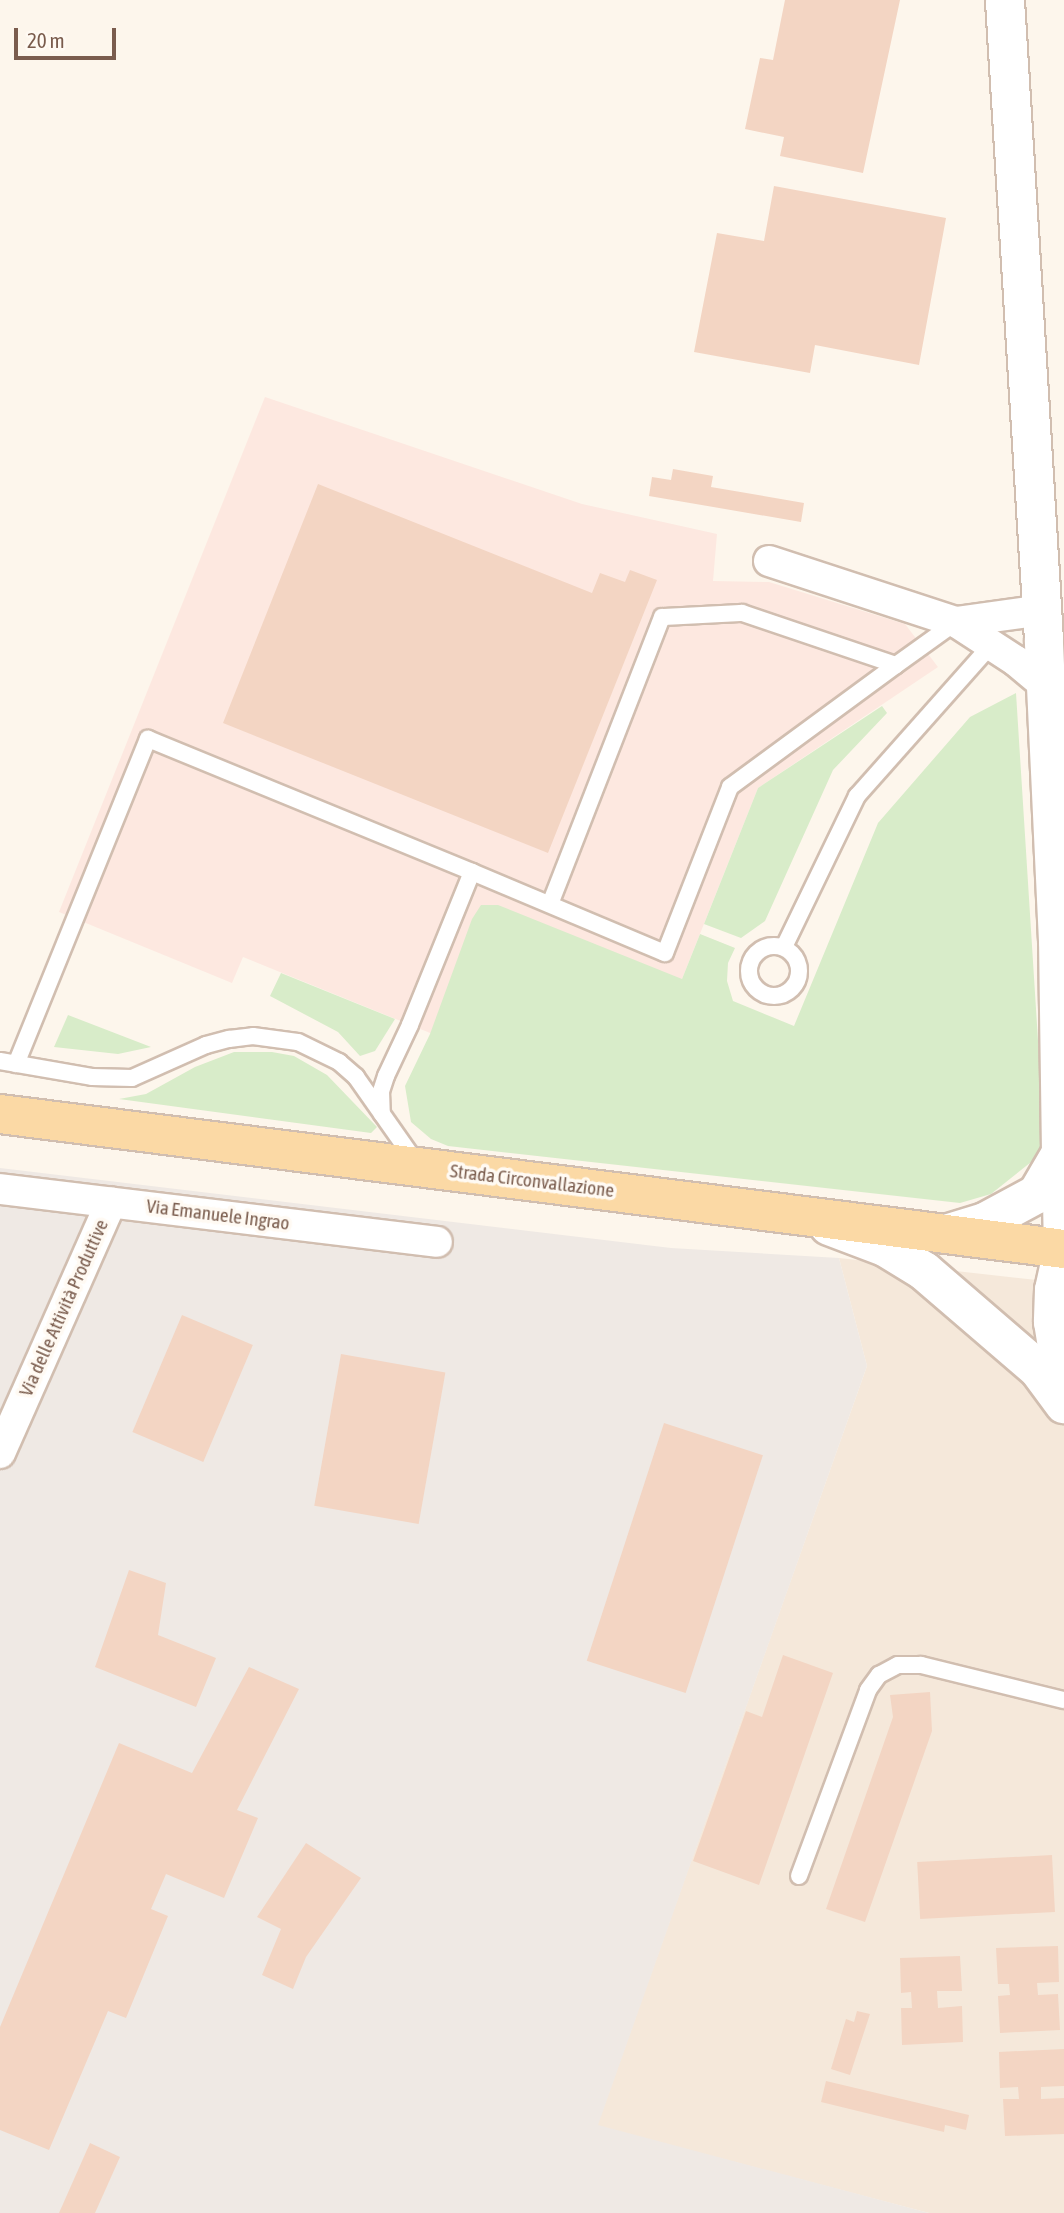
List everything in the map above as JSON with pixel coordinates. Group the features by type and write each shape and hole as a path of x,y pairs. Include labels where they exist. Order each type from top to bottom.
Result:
{"main road":[{"path":"1005,0 1061,957 1063,1249 1054,1290 1053,1322 1064,1389"},
{"name":"Strada Circonvallazione","path":"0,1115 1063,1249"},
{"path":"946,1234 985,1222 1037,1194 1061,1153"},
{"path":"804,1216 885,1247 924,1271 1038,1369 1064,1404"}],"street":[{"path":"769,561 956,622 1046,686"},
{"path":"956,622 1042,610"},
{"name":"Via Emanuele Ingrao","path":"0,1189 437,1242"},
{"name":"Via delle Attività Produttive","path":"0,1453 111,1202"}],"lane":[{"path":"550,904 662,617 742,613 896,665"},
{"path":"418,1166 370,1094 339,1062 298,1042 253,1036 218,1042 132,1078 92,1077 8,1063 148,738 665,953 730,787 956,622"},
{"path":"784,947 857,796 991,645"},
{"path":"382,1114 381,1091 386,1076 410,1025 472,872"},
{"path":"799,1877 868,1690 879,1675 898,1665 921,1665 1064,1700"}],"shaded area":[{"path":"265,397 582,504 717,534 713,581 769,582 905,624 938,667 758,788 682,979 472,1050 243,957 232,983 59,912"},
{"path":"0,1168 671,1248 839,1258 867,1366 598,2125 929,2213 0,2213"},
{"path":"839,1258 1064,1283 1064,2213 929,2213 597,2126 867,1366"}],"green space":[{"path":"1016,693 1045,1151 991,1194 960,1203 448,1146 431,1139 411,1122 405,1086 430,1034 472,919 481,905 498,905 682,979 700,934 735,948 728,963 727,981 733,1001 794,1026 878,823 970,717"},
{"path":"882,706 887,713 833,770 765,921 741,938 704,924 758,788"},
{"path":"281,973 395,1019 375,1051 360,1056 338,1032 270,996"},
{"path":"68,1015 151,1047 118,1054 54,1047"},
{"path":"234,1052 272,1052 294,1056 327,1075 377,1127 371,1133 119,1099 146,1094 195,1067"}],"building":[{"path":"785,0 900,0 863,173 780,156 784,137 745,129 760,58 773,60"},
{"path":"774,186 946,218 919,365 815,345 810,373 694,352 717,233 764,241"},
{"path":"673,469 713,476 711,487 804,503 801,522 649,496 652,477 671,480"},
{"path":"318,484 592,593 600,573 625,582 630,570 657,580 548,853 223,723"},
{"path":"182,1315 253,1345 203,1462 132,1432"},
{"path":"341,1354 445,1372 419,1524 314,1506"},
{"path":"664,1423 763,1455 686,1693 587,1661"},
{"path":"129,1570 166,1583 158,1635 216,1658 196,1707 95,1667"},
{"path":"783,1655 833,1673 759,1885 693,1861 746,1711 762,1717"},
{"path":"249,1667 299,1689 237,1810 258,1818 224,1898 166,1874 151,1909 168,1916 126,2018 108,2011 49,2150 0,2130 0,2027 119,1743 192,1773"},
{"path":"930,1692 932,1731 865,1922 826,1909 893,1717 890,1695"},
{"path":"306,1843 361,1878 306,1957 293,1989 262,1975 281,1929 257,1917"},
{"path":"1052,1855 1055,1912 920,1919 917,1862"},
{"path":"1058,1946 1059,1982 1037,1983 1038,1995 1058,1994 1060,2030 1000,2033 998,1996 1010,1995 1009,1984 998,1984 996,1948"},
{"path":"960,1956 962,1991 937,1991 938,2008 962,2006 963,2042 902,2045 901,2008 912,2008 911,1992 901,1993 900,1958"},
{"path":"857,2011 870,2014 850,2075 831,2069 846,2019 854,2022"},
{"path":"1064,2049 1064,2086 1041,2087 1041,2099 1064,2098 1064,2134 1005,2136 1003,2099 1019,2099 1018,2087 1000,2088 999,2052"},
{"path":"826,2081 969,2115 966,2130 945,2125 944,2132 821,2102"},
{"path":"90,2143 120,2157 95,2213 59,2213"}]}
